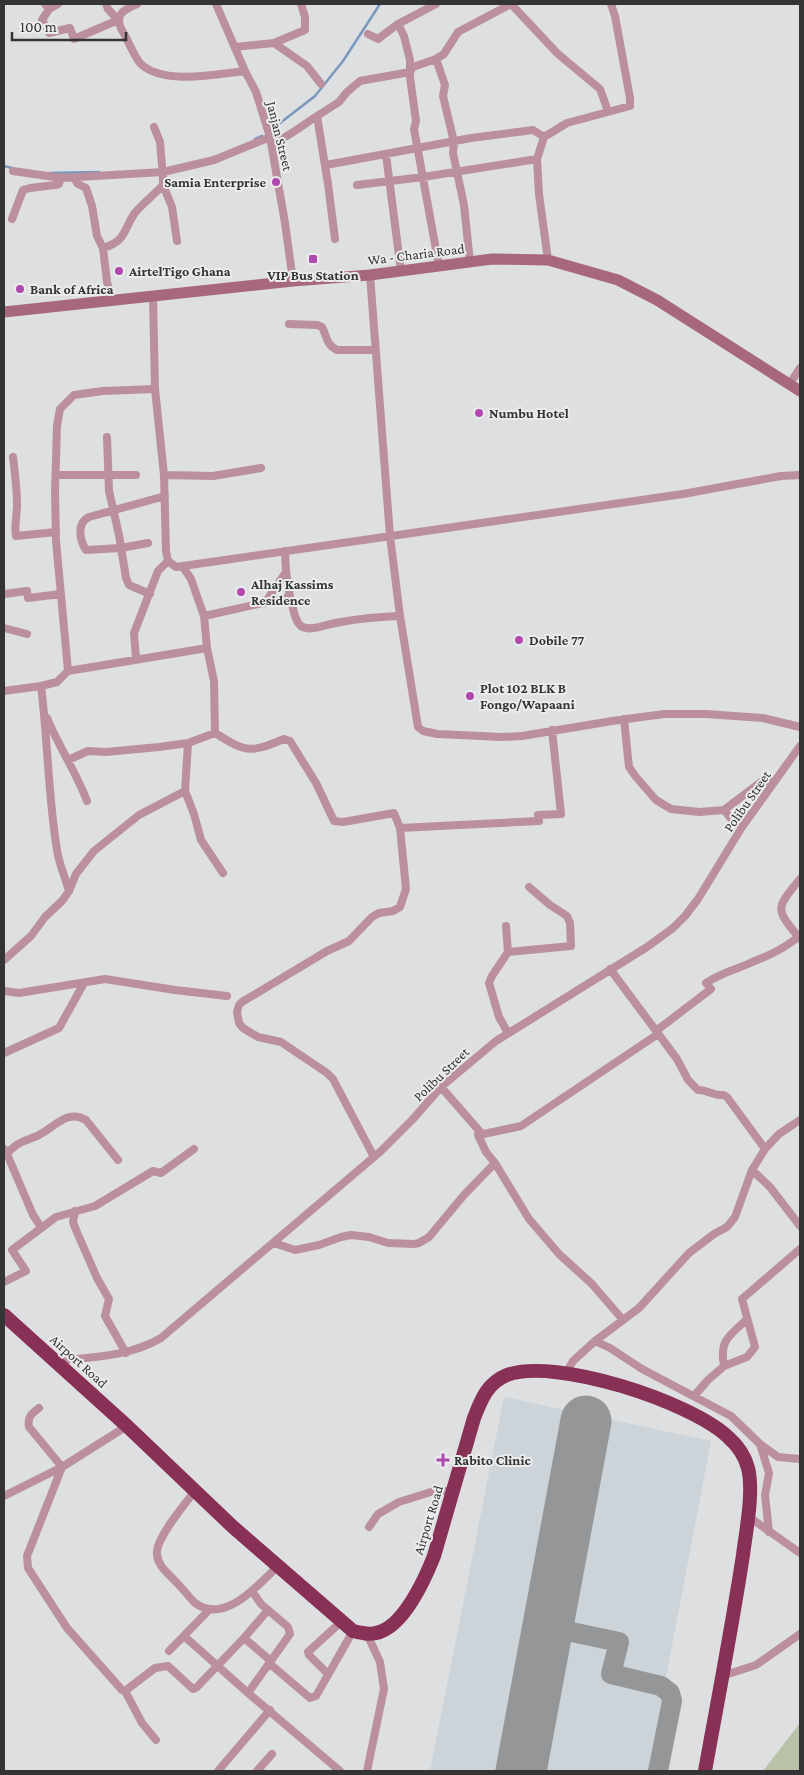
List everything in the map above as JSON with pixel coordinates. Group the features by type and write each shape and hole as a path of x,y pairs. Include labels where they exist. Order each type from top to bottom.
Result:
{"highway":[{"name":"Airport Road","path":"4,1315 127,1426 194,1490 353,1631"},
{"name":"Airport Road","path":"367,1634 382,1631 395,1623 420,1586 434,1556 481,1398 492,1384 507,1375 525,1372 566,1373 619,1386 664,1400 702,1419 727,1436 740,1451 748,1469 748,1517 737,1593 705,1771"},
{"path":"353,1631 367,1634"}],"street":[{"path":"58,4 47,7 42,20 48,33 70,28 74,39 118,20 120,15 127,9 138,4"},
{"path":"106,4 118,20 121,29 142,65 156,73 184,76 245,71"},
{"name":"Janjan Street","path":"216,4 258,98 271,140 286,223 293,281"},
{"path":"235,48 274,43 305,30 305,17 301,4"},
{"path":"368,34 378,39 398,24 434,4"},
{"path":"13,171 74,178 162,169 214,160 271,140 281,140 339,102 360,81 410,72 413,67 436,59 444,54 458,32 511,4 558,54 600,89 608,111"},
{"path":"548,260 539,194 537,159 544,137 567,123 630,106 615,16 611,4"},
{"path":"398,24 404,36 410,60 416,120 414,129 439,266"},
{"path":"274,43 307,66 321,84"},
{"path":"436,59 445,85 443,96 454,142 453,152 464,206 470,262"},
{"path":"317,116 326,165 335,239"},
{"path":"154,127 160,142 164,185 172,207 177,241"},
{"path":"326,165 533,130 544,137"},
{"path":"386,155 401,271"},
{"path":"357,185 423,177 537,159"},
{"path":"12,219 23,190 56,185 59,184 61,178"},
{"path":"74,178 78,184 86,188 92,206 97,236 103,248 107,282 112,300"},
{"path":"103,248 113,245 122,237 135,212 164,185"},
{"name":"Wa - Charia Road","path":"4,312 293,281 370,275 492,259 548,260 618,280 657,300 800,391"},
{"path":"370,275 390,536 400,616 418,726 423,731 481,737 502,737 522,736 664,714 706,714 763,718 800,727"},
{"path":"154,296 155,389 164,475 165,542 168,562 176,567 683,494 781,476 800,475"},
{"path":"289,324 322,326 328,343 337,350 375,350"},
{"path":"790,385 800,368"},
{"path":"68,671 56,532 57,426 60,409 74,395 103,391 155,389"},
{"path":"107,437 109,491 126,578 129,585 150,594"},
{"path":"13,458 16,479 17,508 14,527 16,536 56,532"},
{"path":"164,475 213,476 261,468"},
{"path":"56,475 136,475"},
{"path":"148,543 121,548 86,550 80,533 81,526 85,518 165,496"},
{"path":"285,551 290,597 298,624 304,628 375,616 400,616"},
{"path":"136,658 134,633 158,571 168,562"},
{"path":"183,567 194,586 204,616 206,648 214,681 214,733"},
{"path":"265,603 286,572"},
{"path":"4,594 27,591 28,598 61,594"},
{"path":"204,616 290,597"},
{"path":"4,628 27,634"},
{"path":"4,691 57,682 68,671 136,658 206,648"},
{"path":"41,686 48,776 57,852 69,891"},
{"path":"44,711 60,748 78,779 87,802"},
{"path":"624,719 629,767 656,800 671,809 700,812 724,810 761,782 775,781"},
{"path":"400,828 538,821 538,815 561,814 552,730"},
{"path":"68,760 88,752 159,748 188,743 214,733"},
{"path":"214,733 232,744 250,750 259,749 288,739 316,783 334,821 343,822 394,813 400,828 406,889 400,907 372,917 349,941 327,951 242,1002 237,1012 239,1023 243,1028 258,1037 281,1042 327,1073 338,1087 374,1157"},
{"path":"188,743 185,791 201,840 222,873"},
{"name":"Polibu Street","path":"54,1361 126,1353 161,1338 374,1157 413,1119 441,1087 479,1054 508,1033 647,947 673,928 698,899 742,827 800,746"},
{"path":"4,960 31,936 45,917 62,901 69,891 76,874 94,851 139,815 185,791"},
{"path":"724,810 733,821 742,827"},
{"path":"478,1135 521,1126 657,1032 711,989 706,983 715,976 771,955 799,938 783,916 780,908 784,899 800,879"},
{"path":"508,952 570,946 570,923 567,916 550,905 529,887"},
{"path":"506,926 508,952 489,983 500,1017 508,1033"},
{"path":"610,969 677,1059 688,1080 698,1090 705,1090 716,1096 724,1095 727,1097 765,1149"},
{"path":"4,991 19,993 105,979 227,996"},
{"path":"4,1053 59,1028 84,983"},
{"path":"441,1087 482,1134 478,1135"},
{"path":"41,1227 33,1215 6,1152 17,1143 37,1136 59,1121 76,1116 86,1120 101,1136 118,1160"},
{"path":"566,1373 573,1361 595,1341 639,1308 689,1253 714,1234 727,1227 735,1217 752,1170 765,1149 779,1134 800,1120"},
{"path":"478,1135 486,1152 495,1163 529,1219 559,1254 592,1284 623,1320"},
{"path":"4,1282 26,1271 12,1250 41,1227 56,1217 95,1206 153,1171 160,1173 194,1149"},
{"path":"274,1243 295,1250 320,1245 351,1235 369,1237 388,1243 419,1243 429,1237 464,1195 495,1163"},
{"path":"752,1170 770,1186 800,1226"},
{"path":"75,1211 74,1222 76,1230 97,1278 109,1299 105,1316 126,1353"},
{"path":"694,1396 724,1366 747,1357 755,1348 742,1299 800,1249"},
{"path":"724,1366 721,1352 727,1338 747,1319"},
{"path":"595,1341 610,1348 642,1369 731,1416 760,1444 778,1458 800,1459"},
{"path":"39,1408 31,1414 28,1422 29,1427 62,1467"},
{"path":"4,1496 62,1467 127,1426"},
{"path":"760,1444 769,1472 765,1495 769,1532"},
{"path":"62,1467 27,1556 28,1568 67,1628 122,1690 125,1691 142,1723 156,1740"},
{"path":"194,1490 160,1540 156,1553 158,1561 165,1570 196,1603 210,1609 219,1610 227,1608 252,1591 278,1566"},
{"path":"369,1527 378,1514 399,1502 434,1491 453,1491"},
{"path":"748,1517 800,1553"},
{"path":"248,1693 290,1634 288,1627 268,1610 252,1591"},
{"path":"169,1651 210,1609"},
{"path":"125,1691 156,1668 168,1666 193,1689 244,1638 268,1610"},
{"path":"328,1674 308,1652 342,1621"},
{"path":"244,1638 310,1698 316,1696 353,1631"},
{"path":"367,1634 380,1662 384,1688 367,1771"},
{"path":"722,1676 756,1664 800,1634"},
{"path":"184,1636 340,1771"},
{"path":"218,1771 270,1710"},
{"path":"257,1771 272,1754"}],"shaded area":[{"path":"504,1397 711,1441 648,1771 430,1771"}],"green space":[{"path":"800,1723 800,1771 763,1771"}],"waterway":[{"path":"275,127 315,96 343,61 380,4"},
{"path":"255,139 262,136"},
{"path":"4,166 12,168"},
{"path":"50,173 99,172"}],"taxiway":[{"path":"548,1627 619,1642 611,1674 661,1686 670,1693 672,1701 658,1771"}],"runway":[{"path":"521,1771 586,1421"}],"place":[{"name":"Samia Enterprise","path":"276,182"},
{"name":"VIP Bus Station","path":"313,259"},
{"name":"AirtelTigo Ghana","path":"119,271"},
{"name":"Bank of Africa","path":"20,289"},
{"name":"Numbu Hotel","path":"479,413"},
{"name":"Alhaj Kassims Residence","path":"241,592"},
{"name":"Dobile 77","path":"519,640"},
{"name":"Plot 102 BLK B Fongo/Wapaani","path":"470,696"},
{"name":"Rabito Clinic","path":"443,1460"}]}
